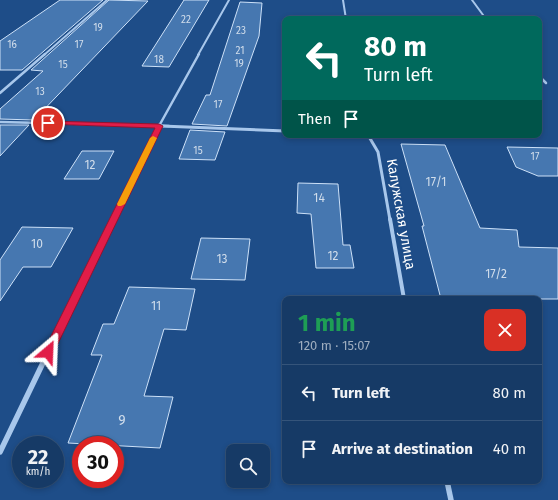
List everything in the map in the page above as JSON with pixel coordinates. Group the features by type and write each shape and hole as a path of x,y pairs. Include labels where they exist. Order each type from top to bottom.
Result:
{"street":[{"path":"0,93 107,0"},
{"path":"0,452 159,126 228,0"},
{"path":"343,0 346,16"},
{"path":"472,0 484,16"},
{"path":"542,79 546,83"},
{"path":"0,122 282,131"},
{"name":"Калужская улица","path":"370,138 378,152 403,296"},
{"path":"448,484 451,500"}],"building":[{"path":"60,0 103,0 22,70 0,70 0,41"},
{"path":"109,0 148,1 34,120 0,119 0,109 43,71 31,70"},
{"path":"184,0 209,0 169,67 142,66"},
{"path":"240,2 262,3 259,36 227,126 192,124 206,95 210,95"},
{"path":"0,125 29,125 0,156"},
{"path":"190,130 225,132 215,160 179,159"},
{"path":"401,144 445,145 480,228 517,230 519,247 558,248 558,299 542,299 542,296 440,296 422,226 424,226"},
{"path":"507,147 558,148 558,176 538,176 516,167"},
{"path":"82,151 114,151 99,179 64,179"},
{"path":"298,183 338,184 343,245 350,245 354,268 316,268 311,214 297,213"},
{"path":"22,227 73,228 51,267 23,267 0,301 0,260"},
{"path":"201,238 250,239 245,280 191,279"},
{"path":"129,287 195,289 186,330 164,329 144,396 173,397 160,448 124,446 124,436 72,436 72,443 68,443 102,355 91,355 103,324 114,324"}],"slow traffic":[{"path":"121,204 153,138"}],"route":[{"path":"48,123 159,126 48,352"}]}
